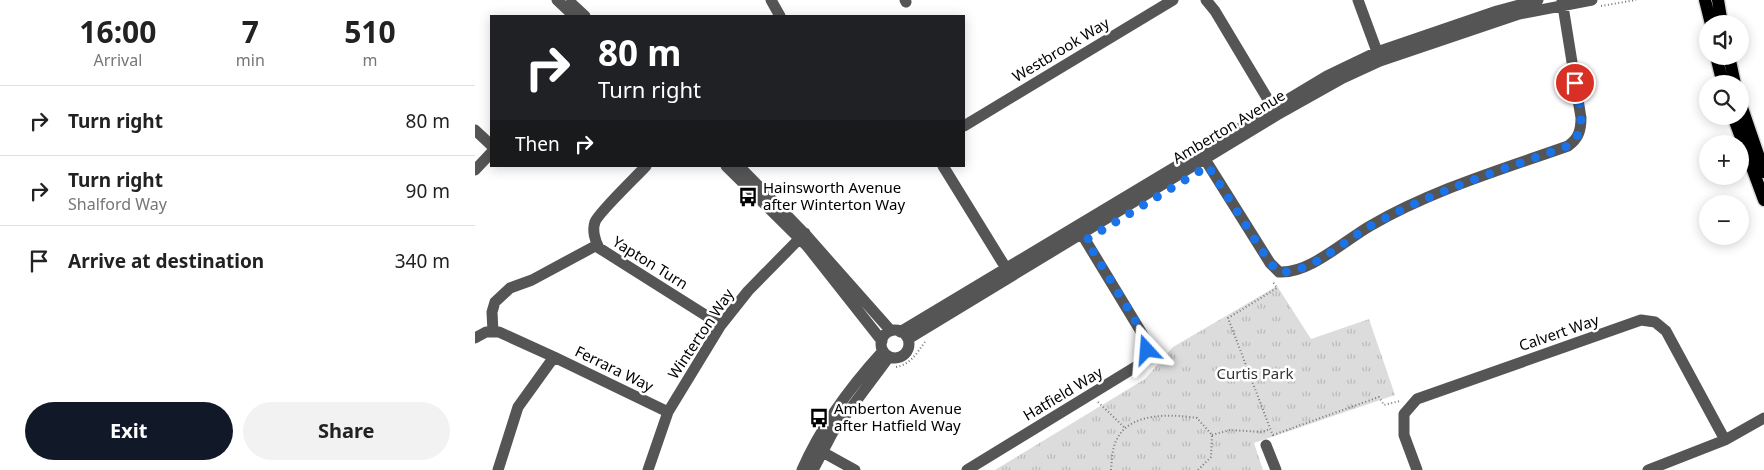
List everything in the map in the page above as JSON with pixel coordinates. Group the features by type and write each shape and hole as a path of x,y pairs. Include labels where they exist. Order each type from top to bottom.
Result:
{"main road":[{"path":"1705,0 1709,15"},
{"path":"1718,0 1720,15"},
{"path":"1737,125 1761,178"},
{"path":"1746,125 1761,178 1764,200"}],"street":[{"path":"557,0 573,15"},
{"path":"568,0 584,15"},
{"path":"771,0 779,15"},
{"name":"Westbrook Way","path":"965,125 1173,0"},
{"path":"1205,0 1215,11 1275,111"},
{"path":"1358,0 1379,57"},
{"name":"Amberton Avenue","path":"900,334 1079,230 1275,111 1343,78 1379,57 1497,10 1537,0"},
{"path":"1202,156 1270,263 1279,272 1299,270 1364,230 1419,200 1568,146 1574,142 1581,127 1581,118 1562,2"},
{"name":"Amberton Avenue","path":"1379,57 1562,2 1596,3"},
{"path":"475,130 490,144"},
{"path":"475,170 490,154"},
{"name":"Yapton Turn","path":"645,167 595,221 594,235 597,244 599,248 721,325"},
{"path":"727,167 802,236 900,334 909,348 904,355 897,358 884,349 802,236 740,167"},
{"path":"944,167 1008,272"},
{"name":"Hatfield Way","path":"967,470 1141,363 1147,350 1147,340 1079,230"},
{"name":"Winterton Way","path":"648,470 668,412 721,325 748,291 802,236"},
{"path":"493,332 492,312 495,302 510,288 532,280 597,244"},
{"name":"Calvert Way","path":"1415,402 1417,399 1641,320 1655,322 1666,331 1725,440"},
{"path":"475,338 486,332 499,332 554,357"},
{"path":"813,470 826,424 865,371 900,334"},
{"name":"Ferrara Way","path":"498,470 518,407 554,357 668,412"},
{"path":"1415,402 1404,414 1404,435 1417,470"},
{"path":"1648,470 1725,440 1764,418"},
{"path":"1270,440 1276,470"},
{"path":"802,470 818,449"},
{"path":"818,449 855,470"}],"path":[{"path":"1596,3 1636,0"},
{"path":"1279,272 1278,278 1273,281 1277,288 1228,318 1270,430 1270,440 1379,397 1384,405 1408,400 1415,402"},
{"path":"895,367 907,363 915,357 930,337"},
{"path":"1090,396 1125,428"},
{"path":"1111,470 1117,439 1125,428 1145,418 1189,417 1197,418 1212,435 1211,457 1198,470"},
{"path":"1212,435 1230,430 1262,432 1270,430"}],"green space":[{"name":"Curtis Park","path":"1277,286 1311,339 1369,319 1395,395 1254,443 1263,470 995,470 1145,379 1173,347"}],"place":[{"name":"Hainsworth Avenue after Winterton Way","path":"748,197"},
{"name":"Amberton Avenue after Hatfield Way","path":"819,418"}],"route":[{"path":"1147,350 1147,340 1086,240 1208,166 1270,263 1279,272 1299,270 1397,210 1441,191 1568,146 1574,142 1581,127 1575,83"}]}
